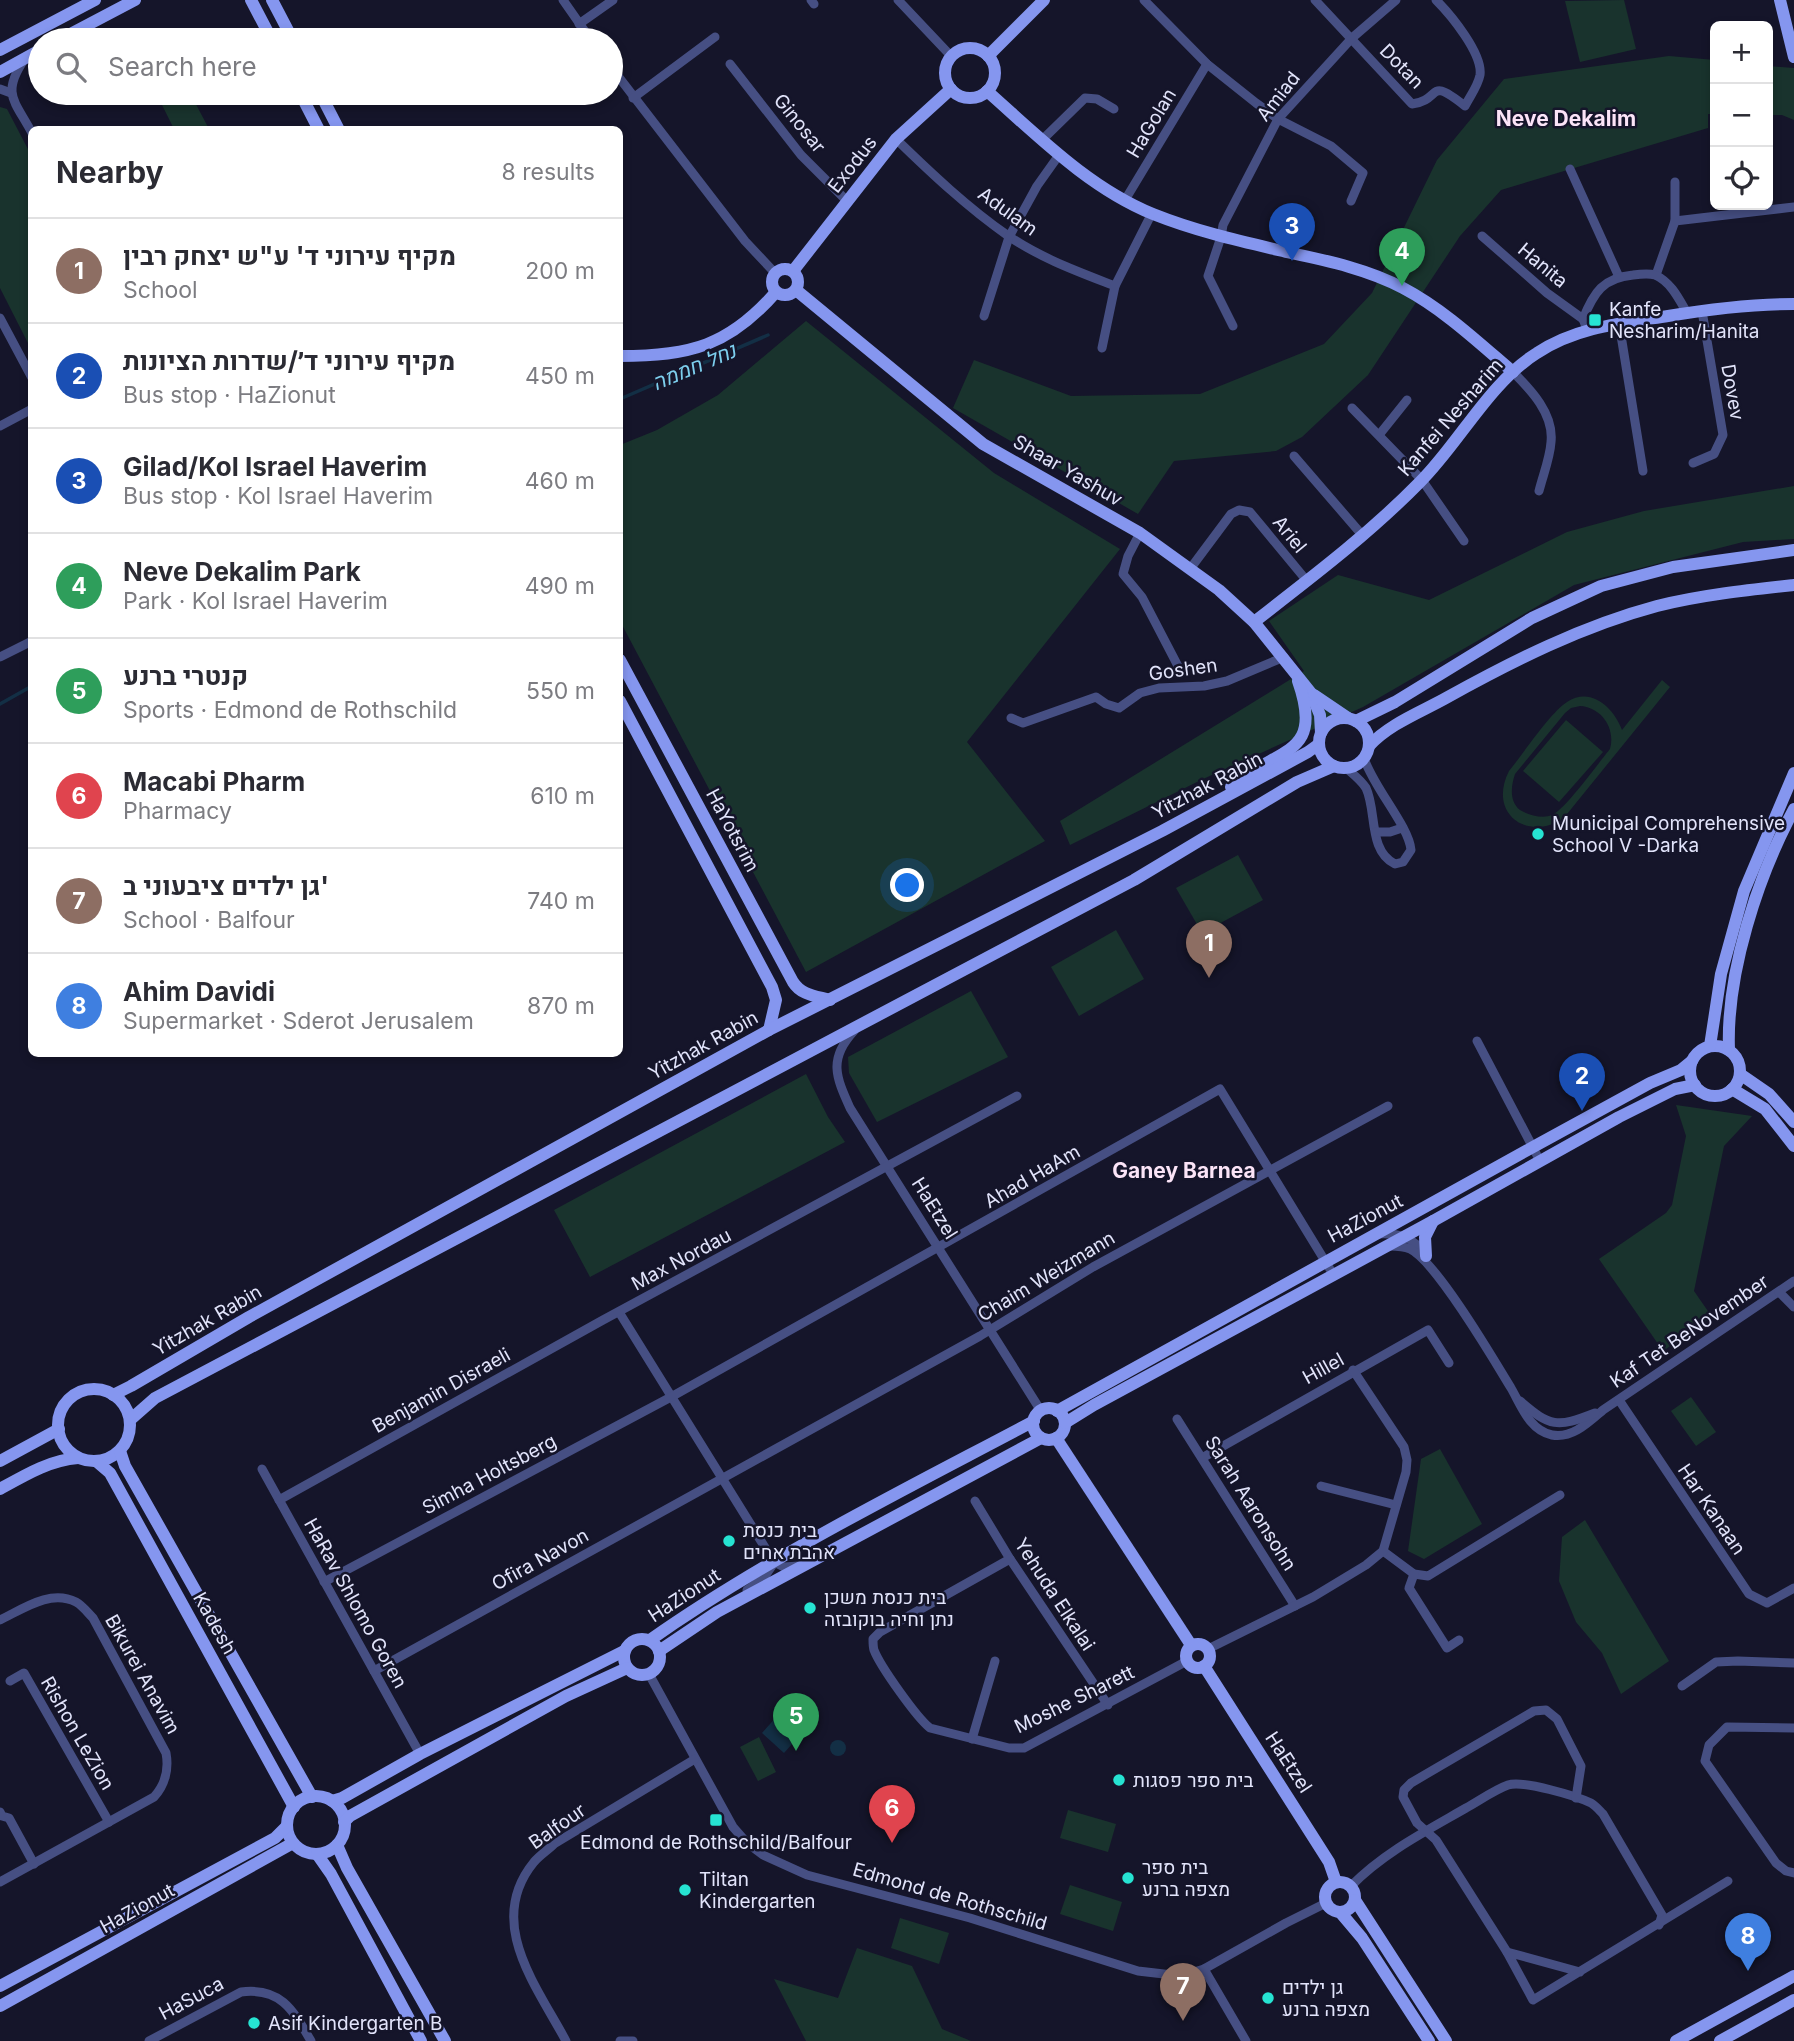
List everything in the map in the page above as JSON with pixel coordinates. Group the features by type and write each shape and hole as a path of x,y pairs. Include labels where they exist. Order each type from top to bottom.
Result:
{"street":[{"path":"42,28 95,0"},
{"path":"82,28 135,0"},
{"path":"251,0 266,28"},
{"path":"272,0 287,28"},
{"path":"563,0 582,28"},
{"path":"579,24 613,0"},
{"path":"898,0 951,56"},
{"path":"988,56 1044,0"},
{"path":"1144,0 1207,64 1278,120 1331,146 1363,173 1351,201"},
{"path":"1315,0 1352,38"},
{"name":"Amiad","path":"1233,326 1208,276 1223,225 1278,120 1352,38 1396,0"},
{"name":"Dotan","path":"1352,38 1412,104 1421,102 1437,90 1443,90 1465,106 1478,83 1479,61 1448,13 1436,0"},
{"path":"1780,0 1794,57"},
{"path":"0,50 28,35"},
{"path":"633,98 715,37"},
{"path":"965,48 973,48 988,56 995,74 987,91 972,98 964,97 951,89 945,69 951,56 965,48"},
{"path":"0,72 28,56"},
{"path":"25,58 12,79 10,93 28,127"},
{"name":"Ginosar","path":"730,64 801,155 847,201"},
{"name":"HaGolan","path":"1125,200 1207,64"},
{"path":"623,84 745,241 775,273"},
{"path":"0,89 10,93"},
{"name":"Exodus","path":"793,271 897,139 951,89"},
{"path":"987,91 1059,155 1125,200 1152,213 1221,237 1338,264 1401,287 1468,333 1533,391 1547,415 1552,440 1539,491"},
{"path":"1042,140 1085,98 1097,99 1114,109"},
{"path":"306,105 317,126"},
{"path":"326,105 337,126"},
{"name":"Adulam","path":"897,139 931,173 1009,237 1058,264 1115,286"},
{"path":"984,316 1009,237 1037,186 1059,155"},
{"path":"1570,169 1619,277"},
{"path":"1656,275 1675,221 1675,183"},
{"path":"1675,221 1794,207"},
{"path":"1102,348 1115,286 1152,213"},
{"name":"Hanita","path":"1482,236 1585,324"},
{"path":"782,269 793,271 798,281 796,290 784,295 776,292 772,284 775,273 782,269"},
{"path":"1585,324 1591,298 1602,285 1619,277 1642,274 1656,275 1674,290 1687,313"},
{"name":"Shaar Yashuv","path":"796,290 983,444 1140,533 1219,590 1255,622 1311,693 1326,705 1353,719"},
{"path":"623,356 678,353 702,346 742,326 776,292"},
{"name":"Kanfei Nesharim","path":"1255,622 1363,536 1422,480 1513,372 1536,353 1585,324 1619,323 1762,304 1794,304"},
{"name":"Dovev","path":"1693,463 1714,454 1723,435 1702,311"},
{"path":"0,318 28,370"},
{"path":"1619,323 1643,471"},
{"path":"1379,435 1407,400"},
{"path":"1352,408 1422,480 1464,541"},
{"path":"0,426 28,411"},
{"path":"1294,456 1363,536"},
{"name":"Ariel","path":"1190,569 1231,514 1239,510 1250,512 1307,581"},
{"name":"Goshen","path":"1140,533 1128,556 1123,574 1142,597 1180,668"},
{"path":"1353,719 1368,734 1367,752 1377,787 1409,838 1411,850 1407,859 1399,864 1390,862 1385,857 1377,842 1366,789 1340,767 1325,759 1320,739 1330,723 1342,718 1353,719 1395,702 1532,618 1601,586 1673,567 1791,550"},
{"path":"130,1420 155,1398 1134,880 1297,782 1340,767 1357,765 1388,730 1500,668 1607,622 1657,606 1793,585"},
{"path":"0,657 28,643"},
{"name":"Goshen","path":"1011,718 1023,723 1096,697 1119,708 1140,693 1159,688 1204,686 1227,681 1284,657"},
{"name":"HaYotsrim","path":"623,666 797,988 830,1000"},
{"path":"1218,801 1245,776 1295,746 1303,736 1308,714 1294,671"},
{"name":"Shaar Yashuv","path":"1311,693 1320,715 1320,739"},
{"name":"HaYotsrim","path":"623,707 772,987 776,1000 769,1030"},
{"name":"Yitzhak Rabin","path":"113,1395 769,1030 1218,801 1308,752 1320,739"},
{"path":"1710,1046 1721,974 1740,903 1794,773"},
{"path":"1729,1049 1710,1046 1696,1054 1692,1061 1690,1069 1695,1085 1708,1095 1717,1096 1732,1089 1740,1074 1738,1060 1729,1049 1730,999 1762,881 1774,848 1794,809"},
{"path":"1376,832 1390,832 1402,828"},
{"name":"HaEtzel","path":"864,1022 849,1036 841,1049 836,1070 850,1108 989,1331 1037,1416"},
{"path":"1477,1041 1540,1161"},
{"name":"HaZionut","path":"1057,1411 1692,1061"},
{"path":"1740,1074 1769,1094 1794,1122"},
{"name":"HaZionut","path":"1065,1423 1540,1161 1675,1089 1695,1085"},
{"name":"Ahad HaAm","path":"671,1397 1220,1089 1333,1274"},
{"path":"1732,1089 1765,1109 1794,1146"},
{"name":"Max Nordau","path":"774,1562 620,1312 1017,1096"},
{"name":"Chaim Weizmann","path":"724,1480 989,1331 1093,1267 1388,1106"},
{"path":"1426,1256 1425,1237 1433,1221"},
{"path":"1376,1234 1405,1236"},
{"name":"Kaf Tet BeNovember","path":"1405,1236 1415,1242 1426,1256 1517,1397 1541,1419 1554,1423 1578,1420 1603,1410 1794,1281"},
{"name":"Kaf Tet BeNovember","path":"1387,1246 1410,1249 1434,1272"},
{"path":"1779,1292 1794,1307"},
{"name":"Benjamin Disraeli","path":"279,1500 620,1312"},
{"name":"Hillel","path":"1202,1458 1428,1329 1449,1363"},
{"path":"1209,1649 1295,1606 1366,1565 1383,1551 1407,1460 1404,1447 1353,1370"},
{"path":"0,1489 63,1459 105,1460 120,1451 127,1442 130,1431 127,1408 113,1395 100,1389 79,1392 63,1406 60,1414 59,1429 69,1451 78,1458"},
{"name":"Simha Holtsberg","path":"324,1583 671,1397"},
{"name":"Har Kanaan","path":"1619,1400 1749,1594 1767,1604 1794,1588"},
{"path":"1049,1409 1057,1411 1065,1423 1063,1432 1056,1438 1041,1438 1035,1430 1037,1416 1049,1409"},
{"name":"HaZionut","path":"650,1640 677,1620 774,1562 1037,1416"},
{"name":"Sarah Aaronsohn","path":"1177,1419 1295,1606"},
{"path":"0,1461 59,1429"},
{"name":"HaZionut","path":"659,1651 717,1612 1041,1438"},
{"path":"1056,1438 1191,1645"},
{"name":"Kadesh","path":"120,1451 125,1466 312,1797"},
{"name":"Kadesh","path":"96,1461 110,1473 294,1807"},
{"name":"HaRav Shlomo Goren","path":"262,1469 419,1754"},
{"name":"Ofira Navon","path":"374,1671 579,1556 724,1480"},
{"path":"1321,1486 1396,1505"},
{"path":"1383,1551 1414,1574 1429,1576 1560,1495"},
{"name":"Yehuda Elkalai","path":"975,1502 1108,1705"},
{"name":"Moshe Sharett","path":"1010,1559 880,1632 873,1639 873,1649 919,1720 930,1728 1009,1748 1024,1748 1187,1661"},
{"path":"717,1612 763,1579 774,1562 784,1567 807,1565"},
{"path":"1414,1574 1409,1588 1447,1648 1459,1640"},
{"name":"Bikurei Anavim","path":"0,1620 53,1597 76,1602 93,1618 109,1645 166,1753 167,1761 166,1776 154,1797 0,1882"},
{"path":"636,1639 650,1640 659,1651 657,1666 649,1674 637,1675 627,1668 624,1662 627,1645 636,1639"},
{"path":"1201,1644 1209,1649 1210,1659 1204,1666 1194,1667 1187,1661 1186,1651 1191,1645 1201,1644"},
{"path":"332,1801 339,1808 344,1822 344,1833 337,1845 317,1854 308,1853 293,1843 287,1826 289,1815 305,1798 332,1801 342,1798 419,1754 624,1651"},
{"path":"972,1739 995,1661"},
{"path":"1682,1686 1716,1662 1794,1663"},
{"name":"HaEtzel","path":"1204,1666 1329,1862 1336,1882"},
{"path":"344,1822 362,1809 566,1696 627,1668"},
{"name":"Rishon LeZion","path":"10,1681 24,1674 110,1822"},
{"name":"Edmond de Rothschild","path":"649,1674 733,1827 747,1843 785,1866 807,1875 970,1918 1138,1971 1181,1976 1204,1969 1326,1903"},
{"path":"1576,1798 1581,1766 1556,1719 1546,1710 1534,1711 1411,1783 1404,1790 1404,1797 1417,1823 1436,1840 1507,1952 1533,2000 1728,1881"},
{"path":"1794,1728 1727,1727 1709,1745 1705,1761 1776,1863 1786,1871 1794,1873"},
{"name":"Balfour","path":"566,2041 521,1957 514,1933 513,1903 523,1881 534,1862 554,1844 695,1759"},
{"path":"1350,1885 1364,1872 1426,1831 1510,1784 1529,1785 1594,1804 1603,1814 1662,1915 1659,1925"},
{"path":"0,1812 2,1816 9,1818 34,1864"},
{"name":"HaZionut","path":"0,1986 275,1838 287,1826"},
{"name":"HaZionut","path":"0,2006 293,1843"},
{"path":"337,1845 347,1868 445,2041"},
{"path":"317,1854 331,1874 421,2041"},
{"path":"1355,1900 1349,1909 1340,1912 1332,1910 1326,1903 1327,1889 1336,1882 1350,1885 1355,1892 1355,1900 1447,2041"},
{"path":"1340,1912 1362,1938 1429,2041"},
{"path":"1507,1952 1580,1972"},
{"path":"1204,1969 1246,2041"},
{"path":"1676,2041 1794,1976"},
{"name":"HaSuca","path":"149,2041 241,1992 254,1990 268,1991 283,2001 298,2018 311,2041"},
{"path":"1720,2041 1794,2000"},
{"path":"620,2041 633,2041"}],"green space":[{"path":"1624,0 1636,49 1580,62 1565,1"},
{"path":"1669,56 1710,60 1708,128 1501,190 1460,236 1368,375 1302,437 1276,451 1174,461 1138,514 953,408 974,360 1071,396 1200,394 1324,344 1372,293 1437,160 1504,79"},
{"path":"1773,66 1794,68 1794,120 1773,115"},
{"path":"162,105 196,105 207,126 172,126"},
{"path":"0,107 7,109 28,149 28,343 0,288"},
{"path":"806,321 994,473 1120,549 967,742 1045,841 806,972 623,627 623,444 657,430 718,395"},
{"path":"1794,486 1794,539 1743,542 1574,585 1363,707 1203,779 1070,845 1060,821 1304,671 1269,621 1338,575 1429,600 1567,532 1644,511"},
{"path":"1662,680 1670,687 1563,819 1536,827 1524,825 1514,819 1507,810 1503,799 1509,771 1545,724 1567,702 1585,697 1601,702 1613,714 1622,730","holes":["1588,707 1600,715 1609,726 1610,749 1558,812 1540,816 1520,810 1512,793 1515,774 1565,713 1571,708"]},
{"path":"1566,720 1603,752 1559,802 1523,771"},
{"path":"1238,855 1263,900 1202,933 1176,888"},
{"path":"1116,930 1144,979 1079,1016 1051,967"},
{"path":"971,991 1008,1057 877,1122 849,1073 848,1057"},
{"path":"806,1074 828,1117 845,1142 590,1277 554,1210"},
{"path":"1676,1105 1752,1116 1724,1146 1694,1291 1712,1317 1663,1351 1599,1259 1666,1213 1672,1205 1686,1136"},
{"path":"1691,1397 1716,1432 1696,1446 1671,1411"},
{"path":"1440,1449 1482,1524 1424,1559 1408,1551 1421,1459"},
{"path":"1585,1520 1669,1661 1621,1694 1602,1653 1576,1622 1559,1581 1562,1537"},
{"path":"759,1737 776,1772 758,1781 740,1747"},
{"path":"1068,1810 1116,1824 1108,1852 1060,1838"},
{"path":"1070,1885 1122,1902 1113,1931 1060,1914"},
{"path":"900,1918 949,1933 939,1964 891,1948"},
{"path":"857,1948 912,1966 942,2029 971,2041 806,2041 774,1979 838,1998"}],"water":[{"path":"794,1697 816,1717 784,1753 762,1733"},
{"path":"835,1740 841,1740 846,1748 844,1754 835,1756 830,1751 830,1745"}],"waterway":[{"name":"נחל חממה","path":"623,398 768,335"},
{"name":"נחל חממה","path":"0,704 28,688"}],"place":[{"name":"Gilad/Kol Israel Haverim","path":"1292,261"},
{"name":"Neve Dekalim Park","path":"1402,286"},
{"name":"Kanfe Nesharim/Hanita","path":"1595,320"},
{"name":"Municipal Comprehensive School V -Darka","path":"1538,834"},
{"name":"מקיף עירוני ד' ע\"ש יצחק רבין","path":"1209,978"},
{"name":"מקיף עירוני ד׳/שדרות הציונות","path":"1582,1111"},
{"name":"בית כנסת אהבת אחים","path":"729,1541"},
{"name":"בית כנסת משכן נתן וחיה בוקובזה","path":"810,1608"},
{"name":"קנטרי ברנע","path":"796,1751"},
{"name":"בית ספר פסגות","path":"1119,1780"},
{"name":"Edmond de Rothschild/Balfour","path":"716,1820"},
{"name":"Macabi Pharm","path":"892,1843"},
{"name":"בית ספר מצפה ברנע","path":"1128,1878"},
{"name":"Tiltan Kindergarten","path":"685,1890"},
{"name":"Ahim Davidi","path":"1748,1971"},
{"name":"גן ילדים מצפה ברנע","path":"1268,1998"},
{"name":"גן ילדים ציבעוני ב'","path":"1183,2021"},
{"name":"Asif Kindergarten B","path":"254,2023"}],"district":[{"name":"Neve Dekalim","path":"1566,119"},
{"name":"Ganey Barnea","path":"1184,1171"}]}
